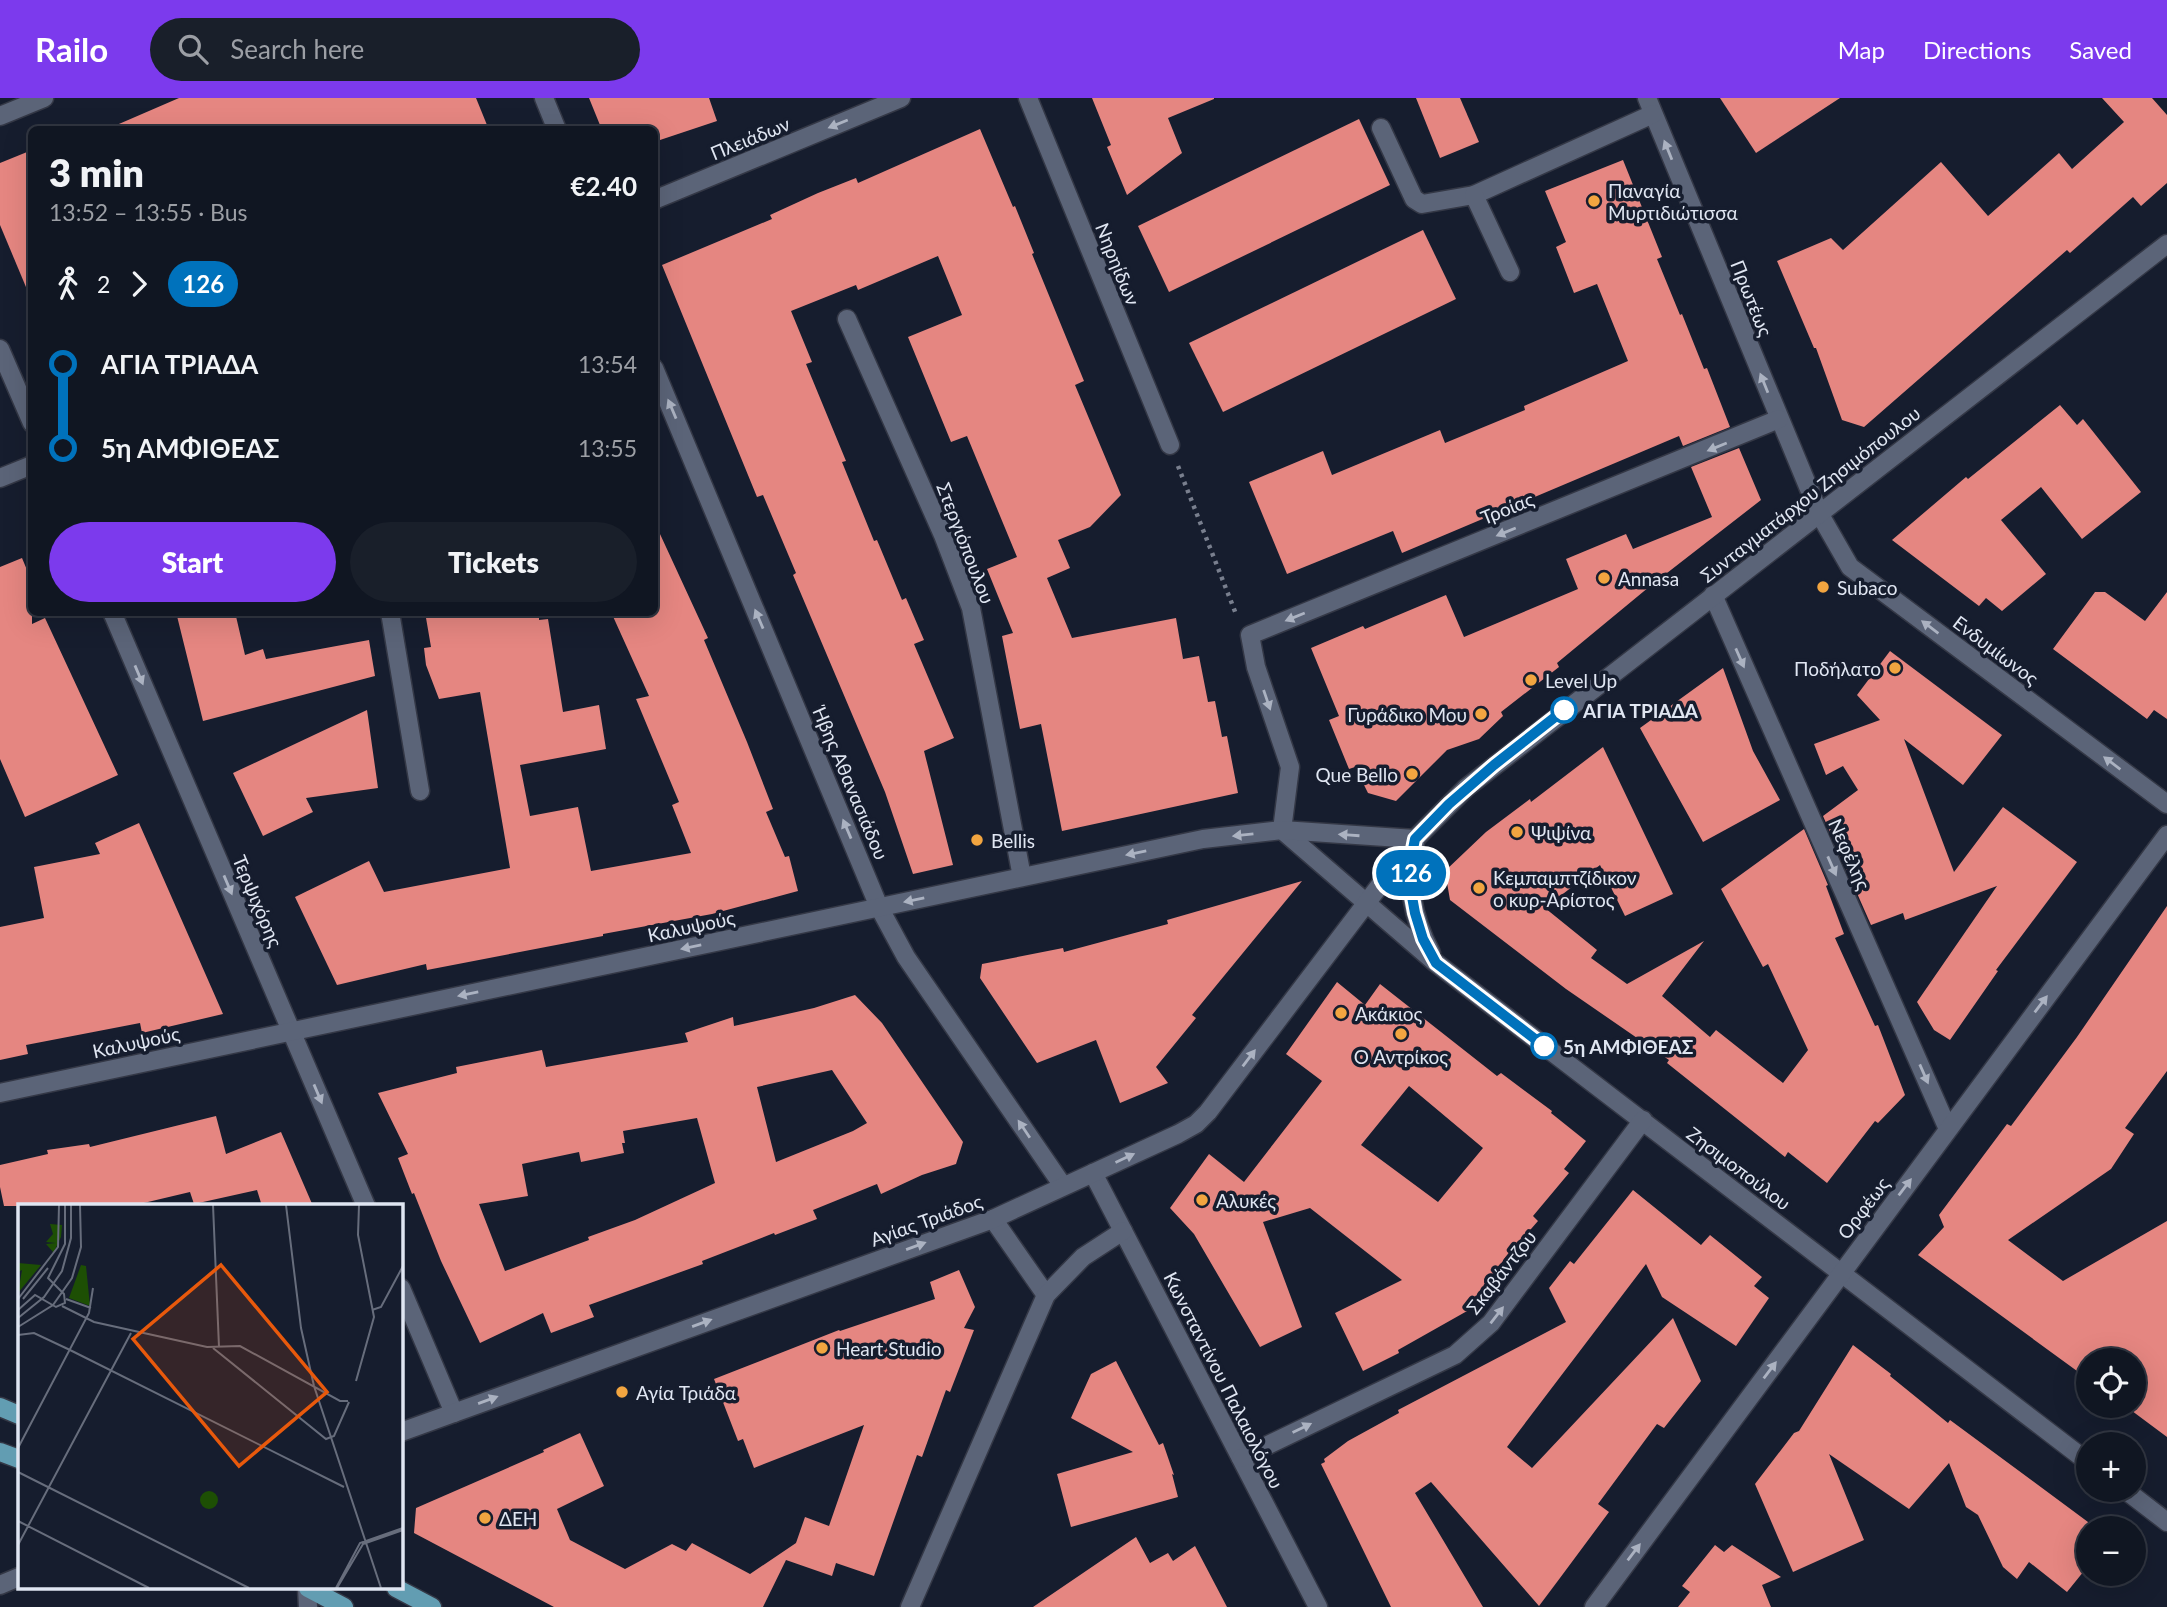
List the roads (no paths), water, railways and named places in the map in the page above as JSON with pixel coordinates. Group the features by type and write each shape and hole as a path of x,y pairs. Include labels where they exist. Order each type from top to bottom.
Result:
{"main road":[{"path":"0,1408 18,1415"},
{"path":"0,1452 18,1459"},
{"path":"311,1590 345,1607"},
{"path":"400,1590 432,1607"}],"street":[{"path":"0,116 44,98"},
{"path":"544,98 555,126"},
{"name":"Πλειάδων","path":"658,198 901,98"},
{"name":"Νηρηίδων","path":"1028,98 1170,445"},
{"path":"1381,128 1414,199 1422,204 1474,195 1650,106"},
{"name":"Πρωτέως","path":"1650,106 1819,513"},
{"path":"1474,195 1510,272"},
{"name":"Συνταγματάρχου Ζησιμόπουλου","path":"1367,903 1415,839 1475,780 2167,243"},
{"name":"Στεργιόπουλου","path":"847,319 943,535 971,608 1022,877"},
{"path":"0,349 28,414"},
{"name":"Ήβης Αθανασιάδου","path":"658,378 879,907 906,957 1063,1186"},
{"name":"Τροίας","path":"1282,830 1290,767 1256,667 1250,635 1779,419"},
{"path":"0,478 28,468"},
{"name":"Ενδυμίωνος","path":"1819,513 1850,567 2167,804"},
{"name":"Νεφέλης","path":"1713,595 1948,1129"},
{"name":"Τερψιχόρης","path":"114,616 365,1204"},
{"path":"391,616 420,791"},
{"path":"1282,830 1367,903"},
{"name":"Καλυψούς","path":"0,1093 1203,839 1282,830 1415,839"},
{"name":"Ορφέως","path":"1594,1607 2167,835"},
{"path":"1415,839 1410,886 1423,939 1436,963"},
{"name":"Ζησιμοπούλου","path":"1367,903 1436,963 2076,1453"},
{"name":"Αγίας Τριάδος","path":"402,1432 993,1219 1178,1134 1196,1124 1208,1112 1367,903"},
{"name":"Σκαβάντζου","path":"1241,1458 1455,1355 1490,1323 1643,1121"},
{"name":"Κωνσταντίνου Παλαιολόγου","path":"1093,1173 1318,1607"},
{"path":"993,1219 1046,1296"},
{"path":"911,1607 1046,1296 1083,1256 1123,1231"},
{"path":"402,1290 454,1413"},
{"path":"2141,1502 2167,1522"},
{"path":"0,1585 18,1577"}],"place":[{"name":"Παναγία Μυρτιδιώτισσα","path":"1594,201"},
{"name":"Annasa","path":"1604,578"},
{"name":"Subaco","path":"1823,587"},
{"name":"Ποδήλατο","path":"1895,668"},
{"name":"Level Up","path":"1531,680"},
{"name":"ΑΓΙΑ ΤΡΙΑΔΑ","path":"1564,710"},
{"name":"Γυράδικο Μου","path":"1481,714"},
{"name":"Que Bello","path":"1412,774"},
{"name":"Ψιψίνα","path":"1517,832"},
{"name":"Bellis","path":"977,840"},
{"name":"Κεμπαμπτζίδικον ο κυρ-Αρίστος","path":"1479,888"},
{"name":"Ακάκιος","path":"1341,1013"},
{"name":"Ο Αντρίκος","path":"1401,1034"},
{"name":"5η ΑΜΦΙΘΕΑΣ","path":"1544,1046"},
{"name":"Αλυκές","path":"1202,1200"},
{"name":"Heart Studio","path":"822,1348"},
{"name":"Αγία Τριάδα","path":"622,1392"},
{"name":"ΔΕΗ","path":"485,1518"}]}
